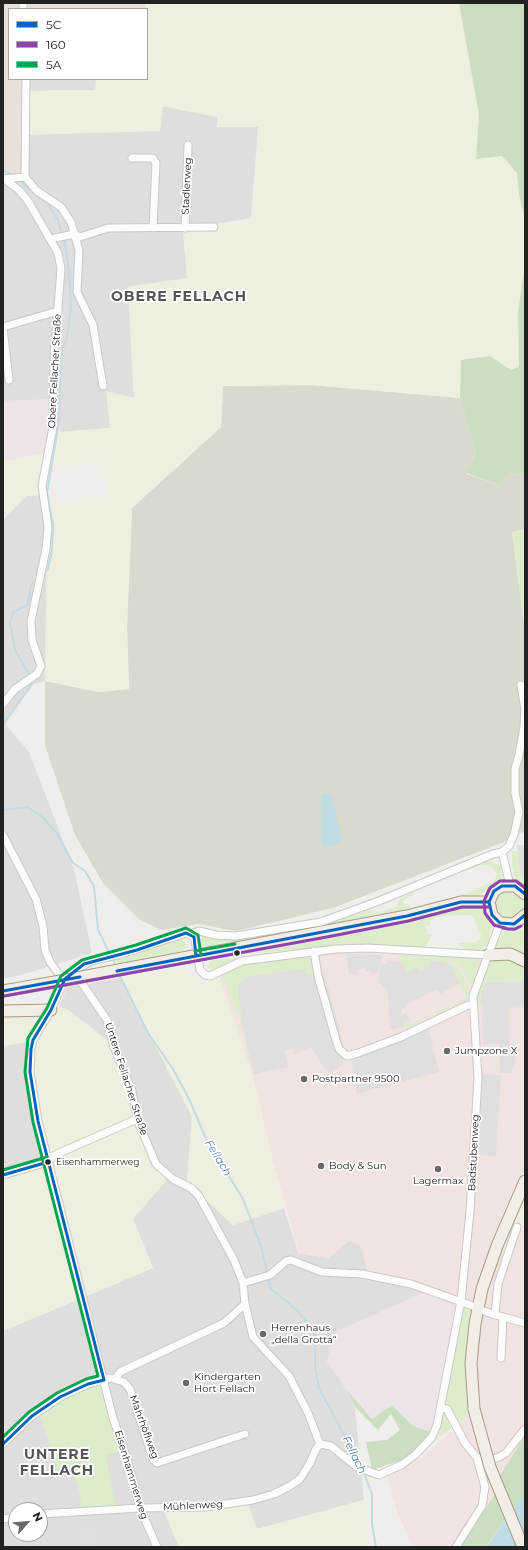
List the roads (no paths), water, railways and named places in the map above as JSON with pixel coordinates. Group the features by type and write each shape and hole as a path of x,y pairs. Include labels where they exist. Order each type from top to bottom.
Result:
{"main road":[{"path":"524,919 514,924 500,923 492,915 489,902 491,896 498,888 510,885 519,888 525,894"},
{"path":"3,991 407,916 461,902 489,902"},
{"path":"488,955 510,954 525,961"},
{"path":"3,1011 51,1010"},
{"path":"523,1547 490,1467 474,1409 471,1363 475,1324 481,1296 497,1246 525,1181"}],"street":[{"path":"26,80 23,177 37,191 61,207 71,222 67,236 79,250 78,298 92,326 103,386"},
{"name":"Stadlerweg","path":"185,228 188,145"},
{"path":"132,158 153,158 156,163 153,228"},
{"name":"Obere Fellacher Straße","path":"6,178 23,177"},
{"name":"Obere Fellacher Straße","path":"3,704 15,689 37,674 41,666 32,640 31,621 46,549 48,527 42,486 52,429 54,358 60,261 51,239 28,201 6,178"},
{"name":"Stadlerweg","path":"51,239 67,236 80,238 108,228 214,227"},
{"path":"9,380 3,328 58,311"},
{"path":"510,885 502,852 509,846 522,810 515,793 515,769 524,727 525,710 521,685"},
{"path":"3,835 36,899 43,926 46,950 50,962 58,973 60,980"},
{"name":"Eisenhammerweg","path":"157,1547 140,1508 104,1380 38,1121 30,1072 30,1049 33,1040 51,1010 60,980 91,961 115,956 186,933 191,934 199,932 236,936 321,922 379,902 493,854 502,852"},
{"name":"Badstubenweg","path":"320,1444 331,1446 357,1467 368,1472 379,1474 386,1473 402,1465 415,1455 432,1438 442,1408 461,1301 471,1203 478,1078 473,996 476,984 500,923"},
{"path":"191,934 195,940 196,956 200,970 205,975 210,976 242,961 314,951 368,948 488,955"},
{"path":"314,951 318,976 336,1040 339,1049 347,1056 358,1054 401,1037 473,1004"},
{"name":"Untere Fellacher Straße","path":"74,971 107,1020 113,1044 132,1091 138,1119 156,1164 173,1179 192,1188 199,1196 227,1246 243,1283 245,1304 253,1337 286,1371 294,1383 320,1444"},
{"path":"3,1175 48,1162 53,1156 138,1119"},
{"path":"502,1358 498,1284 517,1227"},
{"path":"243,1283 267,1276 286,1260 291,1260 314,1270 334,1273 362,1274 411,1284 473,1306"},
{"path":"3,1444 32,1416 60,1397 88,1384 115,1379 120,1372 224,1323 245,1304"},
{"path":"484,1311 525,1323"},
{"name":"Mahrhöflweg","path":"115,1379 124,1382 130,1389 153,1459 156,1463 245,1434"},
{"path":"442,1408 447,1409 465,1443 477,1458 485,1487 482,1506 456,1547"},
{"path":"477,1458 488,1461 499,1457 510,1448 525,1429"},
{"name":"Mühlenweg","path":"48,1514 140,1508 205,1507 254,1500 274,1494 300,1479 320,1444"}],"water":[{"path":"325,793 331,794 342,839 340,843 325,847 321,843 321,796"},
{"path":"525,1493 525,1547 486,1547 490,1542"}],"waterway":[{"path":"3,170 14,176"},
{"path":"17,179 49,205 58,220 62,234"},
{"path":"44,574 48,569 52,550 53,525 47,493 59,422 61,351 67,338 71,306 69,269 64,239"},
{"path":"29,674 15,650 10,623 13,612 28,605 31,585 33,583"},
{"path":"3,725 29,688 32,681"},
{"name":"Fellach","path":"3,810 28,807 41,816 56,832 73,863 85,871 94,886 98,930 116,966"},
{"name":"Fellach","path":"119,974 148,1033 173,1069 189,1099 207,1141 243,1199 262,1249 270,1288 298,1311 307,1322 315,1336 315,1368 319,1388 360,1465"},
{"name":"Fellach","path":"363,1471 372,1494 372,1524 376,1547"}],"place":[{"name":"Jumpzone X","path":"447,1051"},
{"name":"Postpartner 9500","path":"304,1079"},
{"name":"Eisenhammerweg","path":"48,1162"},
{"name":"Body & Sun","path":"321,1166"},
{"name":"Lagermax","path":"438,1169"},
{"name":"Herrenhaus „della Grotta“","path":"263,1334"},
{"name":"Kindergarten Hort Fellach","path":"186,1383"}],"district":[{"name":"OBERE FELLACH","path":"179,297"},
{"name":"UNTERE FELLACH","path":"57,1464"}]}
